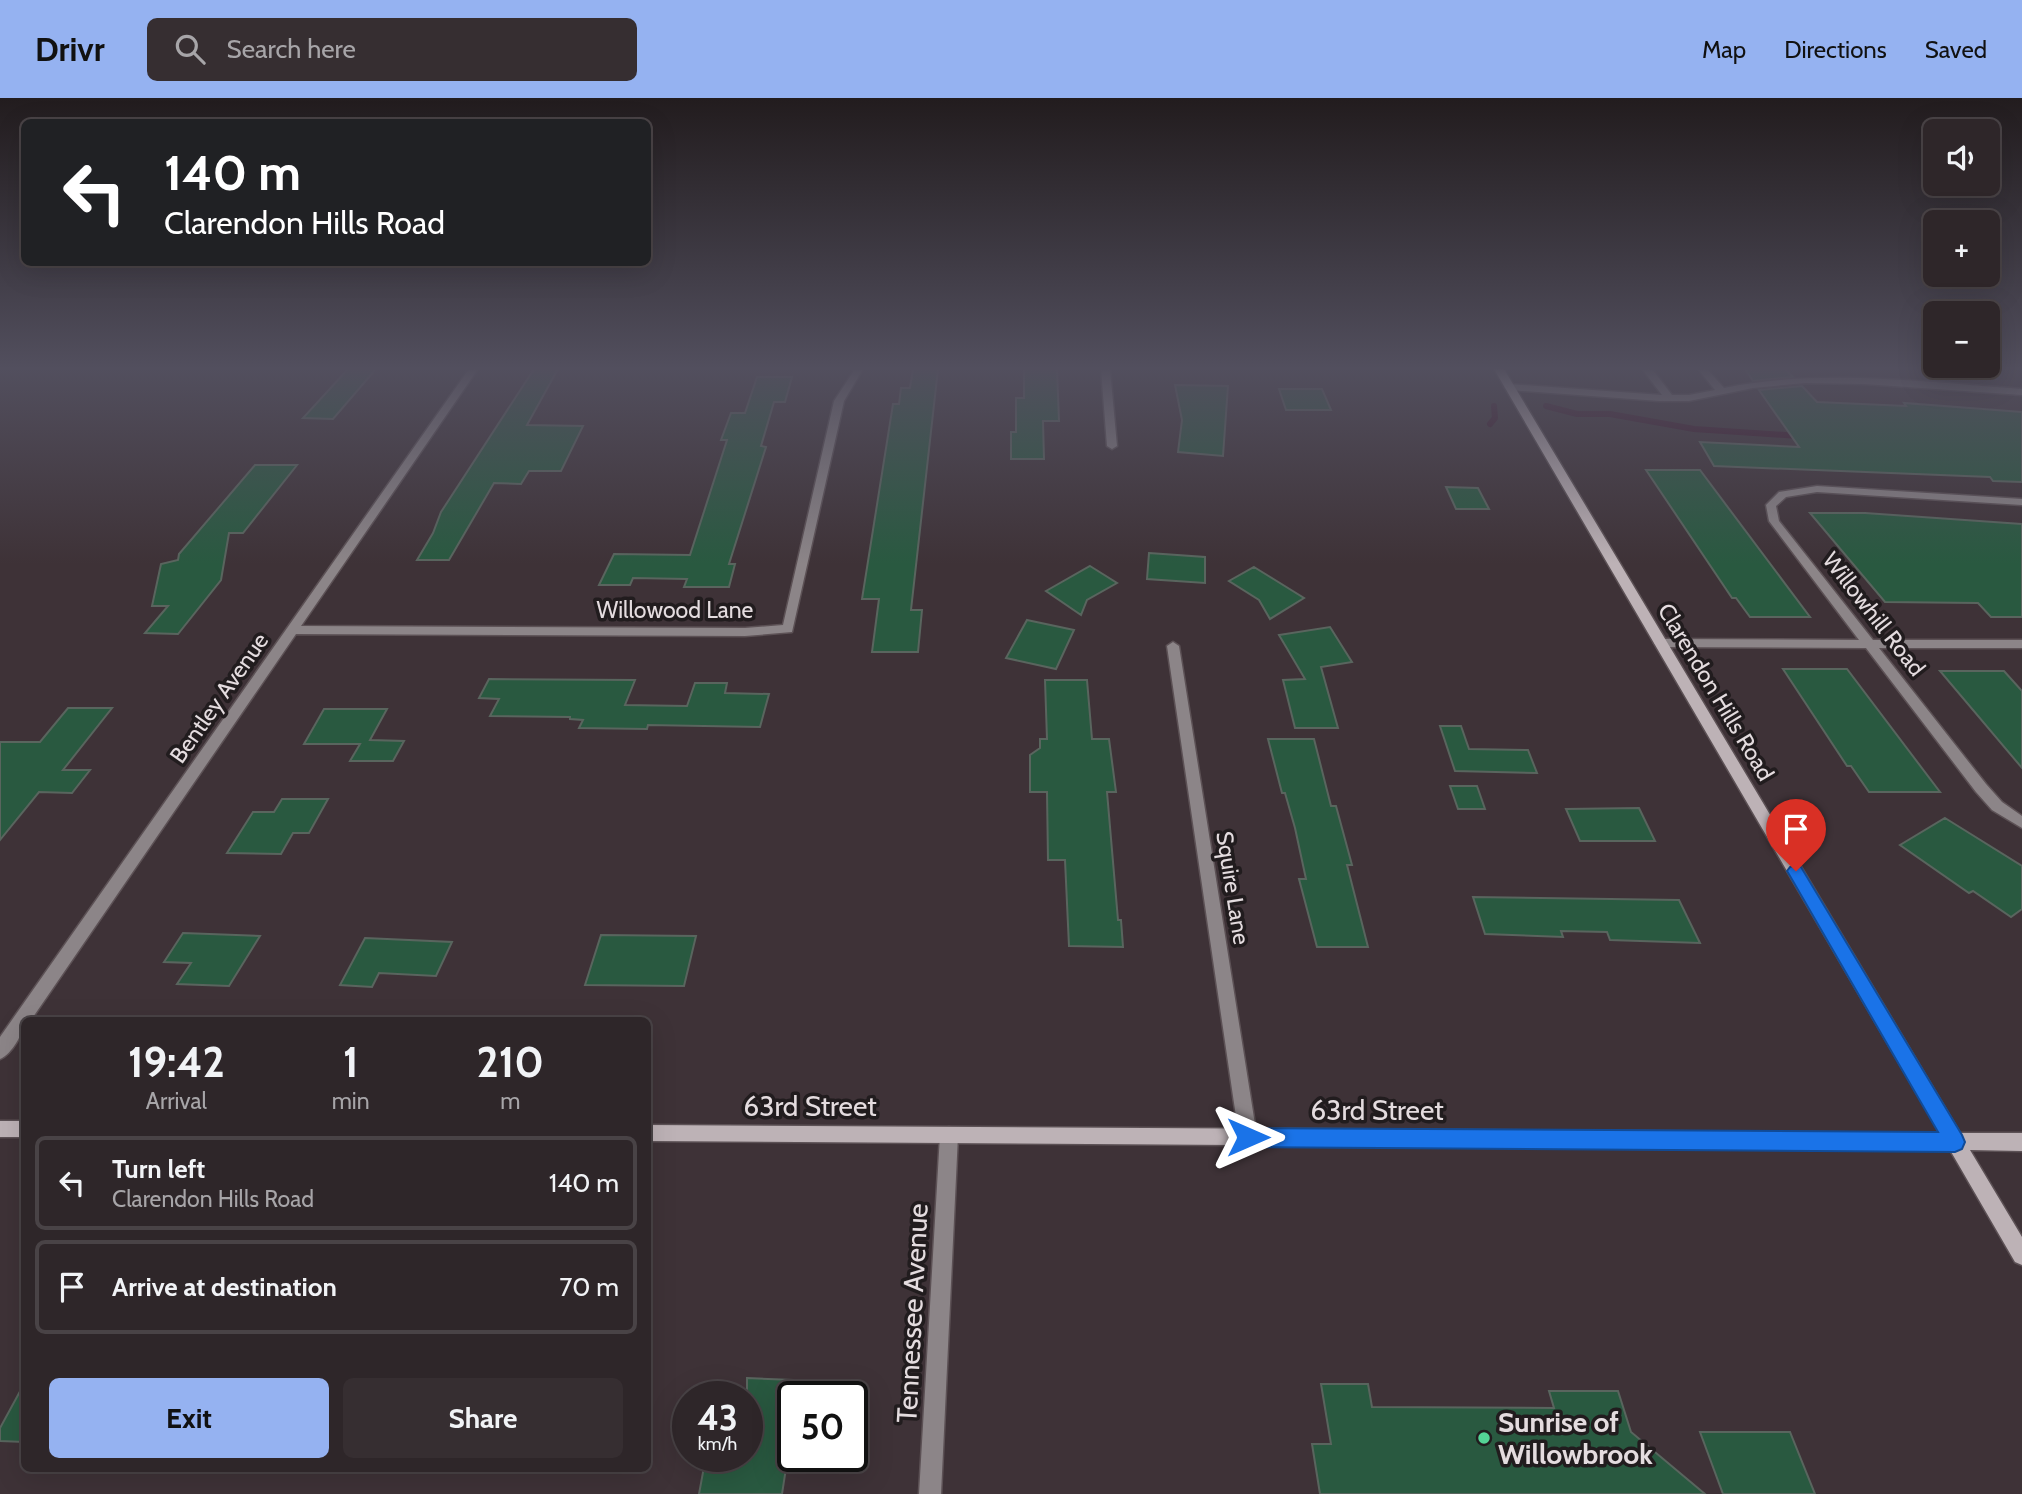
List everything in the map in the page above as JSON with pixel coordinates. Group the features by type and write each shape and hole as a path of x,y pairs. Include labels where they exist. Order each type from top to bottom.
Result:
{"street":[{"name":"Bentley Avenue","path":"24,1017 428,434"},
{"name":"Willowood Lane","path":"292,630 745,632 788,629 832,434"},
{"path":"1111,434 1112,446"},
{"name":"Clarendon Hills Road","path":"1537,434 2022,1255"},
{"name":"Willowhill Road","path":"2022,502 1817,489 1790,491 1778,497 1771,505 1772,516 1981,788 1997,806 2022,823"},
{"path":"1660,643 2022,644"},
{"name":"Squire Lane","path":"1173,646 1248,1137"},
{"name":"Bentley Avenue","path":"0,1051 21,1021"},
{"path":"0,1129 21,1129"},
{"name":"63rd Street","path":"651,1133 2022,1142"},
{"name":"Tennessee Avenue","path":"930,1494 949,1135"}],"building":[{"path":"492,434 579,434 561,471 529,471 521,484 494,483 449,560 417,560 433,533 441,512"},
{"path":"723,434 765,434 761,446 766,447 729,564 735,564 729,587 684,587 687,579 633,578 630,585 599,585 614,554 690,555 727,440 721,440"},
{"path":"888,434 931,434 911,610 922,610 918,652 872,652 879,599 862,599"},
{"path":"1011,434 1043,434 1044,459 1011,459"},
{"path":"1180,434 1225,434 1223,456 1178,452"},
{"path":"1790,434 2022,434 2022,482 1993,481 1990,477 1714,466 1700,442 1799,447"},
{"path":"255,465 297,465 243,533 229,533 221,580 178,634 145,633 168,606 152,606 161,564 178,560 179,554"},
{"path":"1646,470 1700,470 1810,617 1750,617 1736,598 1732,598"},
{"path":"1446,487 1478,488 1489,509 1456,509"},
{"path":"1810,513 1865,513 2022,524 2022,617 1991,617 1978,603 1885,602"},
{"path":"1149,553 1205,557 1205,583 1147,579"},
{"path":"1090,566 1117,583 1087,600 1081,615 1046,591"},
{"path":"1254,567 1304,598 1270,619 1259,600 1229,581"},
{"path":"1027,620 1074,630 1056,669 1006,658"},
{"path":"1330,627 1352,662 1321,667 1338,728 1295,728 1283,680 1305,679 1279,635"},
{"path":"1783,669 1847,669 1940,792 1869,792 1851,766 1847,766"},
{"path":"1940,671 2004,671 2022,691 2022,768"},
{"path":"489,679 635,680 625,705 687,706 695,683 727,683 725,693 769,694 760,727 648,725 647,729 579,728 583,720 570,717 490,716 499,699 479,698"},
{"path":"1045,680 1087,680 1092,739 1109,739 1116,792 1107,792 1118,920 1121,920 1123,947 1069,946 1065,860 1048,860 1047,792 1030,792 1030,755 1040,748 1040,739 1047,739"},
{"path":"68,708 112,708 63,770 90,770 72,793 39,792 0,840 0,742 40,742"},
{"path":"324,709 387,709 370,740 404,741 393,761 350,761 360,744 304,744"},
{"path":"1440,726 1461,726 1469,749 1528,750 1537,773 1455,771"},
{"path":"1268,739 1314,739 1331,806 1336,806 1352,865 1347,865 1368,947 1317,947 1299,879 1306,879 1295,828 1285,793 1282,793"},
{"path":"1450,786 1477,786 1485,809 1458,809"},
{"path":"282,799 328,799 309,833 293,833 281,854 227,853 253,812 274,812"},
{"path":"1639,808 1655,841 1580,841 1566,809"},
{"path":"1945,818 2022,866 2022,909 2011,917 1973,891 1969,893 1900,845"},
{"path":"1473,897 1679,900 1700,943 1610,940 1607,932 1561,931 1563,937 1485,934"},
{"path":"183,933 260,936 229,986 177,984 191,963 164,962"},
{"path":"601,935 696,936 684,986 585,985"},
{"path":"365,938 452,942 436,976 379,973 372,987 340,985"},
{"path":"747,1378 793,1380 777,1381 777,1472 785,1472 782,1494 699,1494 703,1472 763,1472 763,1381 747,1381"},
{"name":"Sunrise of Willowbrook","path":"1321,1384 1368,1384 1372,1407 1554,1408 1549,1391 1618,1391 1631,1432 1705,1494 1320,1494 1312,1444 1331,1444"},
{"path":"21,1390 21,1442 0,1441 0,1428"},
{"path":"1700,1432 1790,1432 1815,1494 1723,1494"}],"waterway":[{"path":"1771,434 1799,436"}],"place":[{"name":"Sunrise of Willowbrook","path":"1484,1438"}],"route":[{"path":"1248,1137 1955,1142 1796,871"}]}
